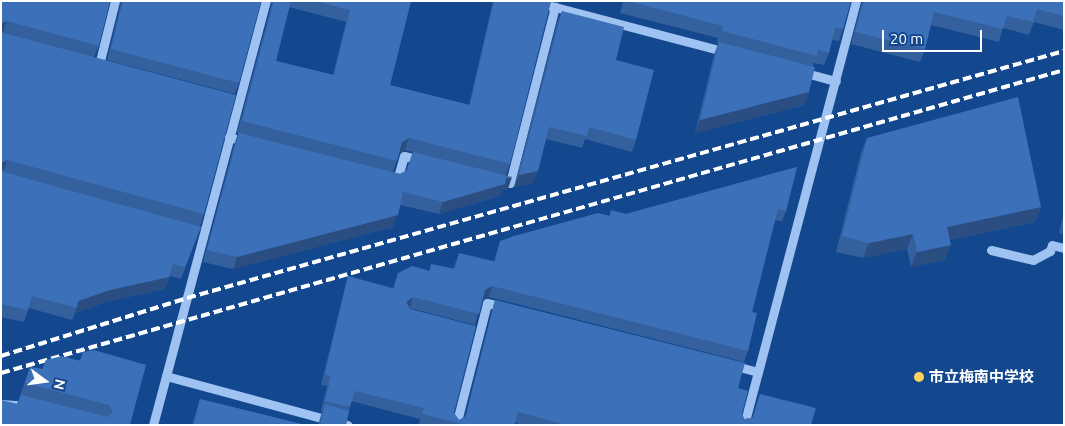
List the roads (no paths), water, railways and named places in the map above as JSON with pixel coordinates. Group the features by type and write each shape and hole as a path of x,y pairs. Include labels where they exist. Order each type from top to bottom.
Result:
{"street":[{"path":"99,65 115,1"},
{"path":"153,425 200,232 229,137 234,101 266,1"},
{"path":"532,1 739,56"},
{"path":"744,425 856,1"},
{"path":"492,179 510,183 555,7"},
{"path":"787,68 836,81"},
{"path":"229,137 257,144"},
{"path":"378,176 397,180 404,156 430,163"},
{"path":"991,250 1033,260 1050,250 1052,245 1064,248"},
{"path":"456,425 475,331 487,303 516,310"},
{"path":"720,362 758,372"},
{"path":"166,376 348,425"},
{"path":"1,404 16,403 35,408"}],"railway":[{"path":"1,356 187,298 1064,51"},
{"path":"1,373 1064,70"}],"place":[{"name":"市立梅南中学校","path":"919,377"}]}
